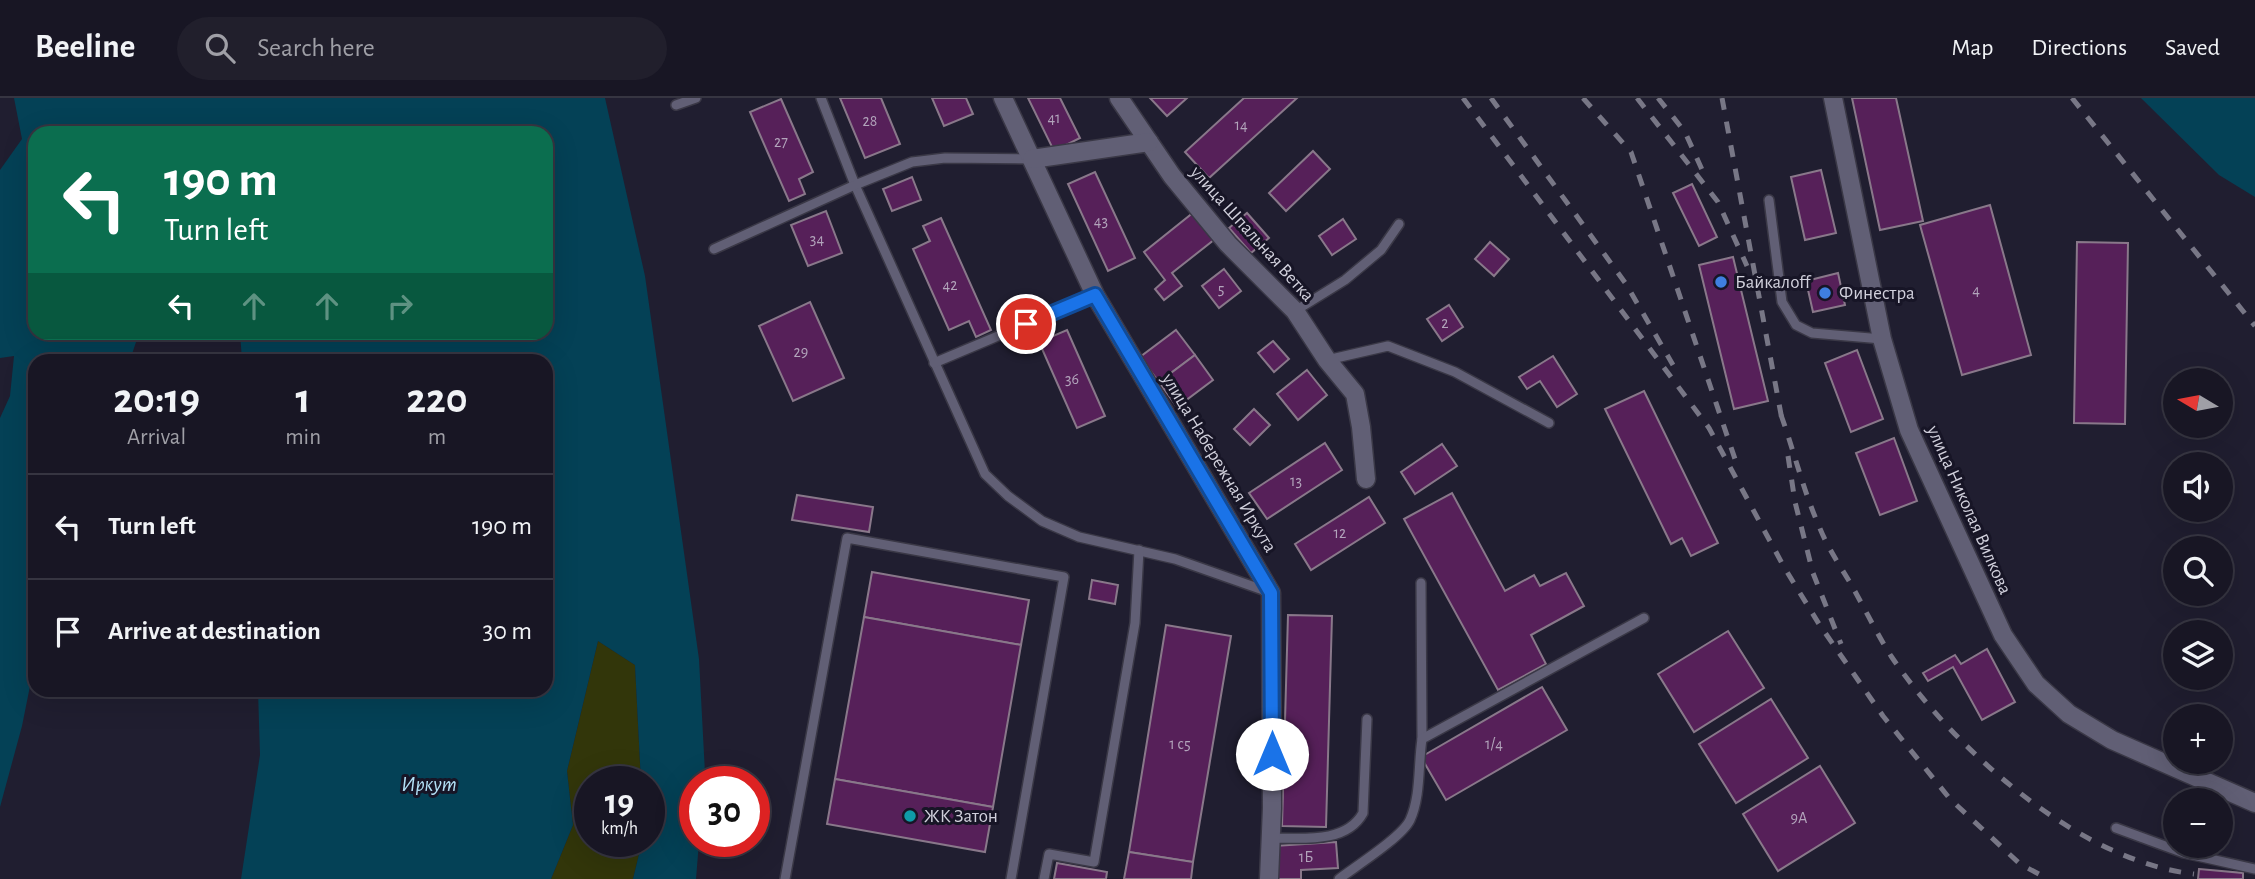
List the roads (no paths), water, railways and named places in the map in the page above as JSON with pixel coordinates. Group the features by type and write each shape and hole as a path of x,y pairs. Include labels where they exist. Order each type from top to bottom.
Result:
{"street":[{"name":"улица Набережная Иркута","path":"1003,98 1095,295 1271,593"},
{"name":"улица Шпальная Ветка","path":"1119,98 1171,176 1228,244 1295,312 1327,360 1355,394 1362,427 1366,480"},
{"name":"улица Николая Вилкова","path":"1833,98 1882,339 1909,430 2003,635 2036,684 2069,714 2112,740 2255,803"},
{"path":"1032,159 1149,142"},
{"path":"1269,879 1271,593"}],"lane":[{"path":"676,105 696,98"},
{"path":"821,98 855,185 985,474 1008,496 1042,521 1079,537 1175,559 1271,593"},
{"path":"714,249 912,162 945,158 1032,159"},
{"path":"1769,200 1782,302 1796,325 1812,333 1882,339"},
{"path":"1295,312 1345,280 1381,250 1399,224"},
{"path":"934,363 1095,295"},
{"path":"1327,360 1388,346 1455,372 1549,423"},
{"path":"785,879 847,538 1064,577 1012,879"},
{"path":"1044,879 1049,854 1094,862 1135,623 1139,550"},
{"path":"1339,879 1393,838 1410,821 1418,786 1422,739 1421,583"},
{"path":"1422,739 1644,618"},
{"path":"1270,838 1339,834 1357,823 1363,813 1367,719"},
{"path":"2116,828 2184,853 2255,869"}],"water":[{"name":"Иркут","path":"14,98 605,98 645,276 699,659 705,766 679,766 679,857 698,857 696,879 633,879 638,857 665,857 665,766 640,766 635,665 598,641 567,771 573,825 551,879 241,879 260,755 258,697 553,697 553,354 242,354 241,340 553,340 553,126 28,126 28,340 137,340 132,354 28,354 28,696 0,807 0,418 10,396 14,356 0,358 0,170 22,139"},
{"path":"2141,98 2255,98 2255,197 2219,175"}],"railway":[{"path":"1463,98 1709,428 1784,567 1819,624 1883,716 1950,799 2020,864 2048,879"},
{"path":"1491,98 1626,284 1673,365"},
{"path":"1583,98 1631,152 1736,462"},
{"path":"1637,98 1718,202 1747,266"},
{"path":"1658,98 1685,132 1704,174"},
{"path":"1722,98 1783,425"},
{"path":"2072,98 2255,326"},
{"path":"1781,415 1822,534 1891,656 1917,692 1984,762 2023,795 2064,824 2107,848 2150,865 2194,874"},
{"path":"1788,456 1795,502 1813,573 1841,644"}],"place":[{"name":"Байкалoff","path":"1721,282"},
{"name":"Финестра","path":"1825,293"},
{"name":"ЖК Затон","path":"910,816"}]}
